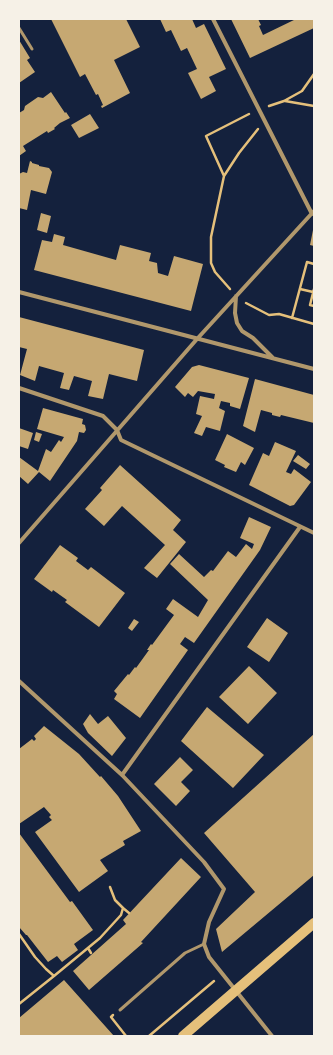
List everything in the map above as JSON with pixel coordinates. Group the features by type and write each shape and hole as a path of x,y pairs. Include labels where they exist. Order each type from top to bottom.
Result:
{"main road":[{"path":"183,1036 314,923"}],"street":[{"path":"19,543 236,296 313,213 213,19"},
{"path":"19,292 197,340 314,369"},
{"path":"236,296 235,313 237,323 242,331 253,338 273,358"},
{"path":"19,388 103,416 117,430 122,440 314,533"},
{"path":"122,775 300,527"},
{"path":"19,681 122,775 204,862 224,889 209,922 204,944 209,957 272,1036"}],"lane":[{"path":"19,28 32,49"},
{"path":"120,1010 184,953 204,944"}],"path":[{"path":"224,176 206,136 259,109 284,101 302,91 314,74"},
{"path":"284,101 314,106"},
{"path":"265,121 239,153 224,176 211,237 212,263 215,272 236,296 269,315 279,314 314,324"},
{"path":"292,318 307,262 314,264"},
{"path":"300,289 314,291 310,305 314,306"},
{"path":"110,887 115,900 129,913"},
{"path":"19,1004 100,938 121,915 123,908"},
{"path":"19,934 35,957 54,976"},
{"path":"88,948 91,953"},
{"path":"149,1036 222,974"},
{"path":"120,1010 111,1017 126,1036"}],"building":[{"path":"51,19 126,19 140,47 114,60 130,93 102,108 101,106 103,105 98,94 96,95 85,74 80,77"},
{"path":"160,19 192,19 196,28 204,24 226,69 209,77 216,91 201,99 188,73 197,69 187,48 181,51 171,30 166,32"},
{"path":"231,19 258,19 263,35 296,19 314,19 314,28 250,58"},
{"path":"19,40 30,58 27,60 35,72 19,83"},
{"path":"51,92 70,118 60,123 54,128 55,129 48,133 47,131 23,146 26,151 19,156 19,113 24,110 25,106 38,97 43,98"},
{"path":"90,114 99,128 79,138 71,125"},
{"path":"30,161 39,166 49,168 52,172 46,194 31,190 27,210 19,208 19,174 23,172 27,173"},
{"path":"41,213 51,216 47,233 37,230"},
{"path":"314,230 314,246 310,245"},
{"path":"54,234 65,237 63,245 116,260 120,245 151,253 149,261 157,263 158,273 168,276 174,256 203,264 191,311 34,270 42,240 52,242"},
{"path":"19,317 144,350 137,381 109,374 103,399 88,396 92,381 74,376 69,390 60,388 64,373 39,366 35,381 20,375 27,349 19,347"},
{"path":"199,365 249,378 240,409 230,406 230,403 221,401 219,408 225,411 220,431 206,427 202,436 194,433 202,416 196,414 200,396 214,399 215,394 198,391 193,397 188,393 185,397 175,387 192,367"},
{"path":"255,379 314,395 314,423 281,415 280,417 261,410 255,432 243,426"},
{"path":"43,408 83,419 82,424 85,425 86,430 84,433 79,432 77,441 50,481 39,472 28,484 19,476 19,457 38,471 46,449 51,452 59,440 61,442 64,437 37,429"},
{"path":"19,428 33,433 28,449 19,446"},
{"path":"36,432 42,434 39,442 34,440"},
{"path":"227,434 254,448 245,465 241,462 236,472 224,467 225,465 215,460"},
{"path":"275,442 296,451 286,472 291,474 294,469 311,482 294,505 290,506 249,485 263,453 269,456"},
{"path":"298,455 310,464 306,469 293,461"},
{"path":"120,465 181,520 173,530 186,542 157,578 144,568 165,545 122,506 104,526 85,509 102,490 100,488"},
{"path":"249,517 271,527 260,550 194,643 185,637 180,644 188,650 140,718 114,699 117,694 114,691 128,674 129,675 135,667 136,668 149,650 147,650 151,644 152,645 174,615 166,609 173,599 198,617 208,600 170,564 179,554 204,577 211,570 213,571 228,551 236,557 246,544 252,549 254,544 240,538"},
{"path":"60,545 78,558 76,561 88,570 91,567 125,593 99,627 65,602 67,600 53,590 52,592 34,579"},
{"path":"267,618 288,633 269,662 247,647"},
{"path":"134,619 139,622 132,631 128,628"},
{"path":"249,666 277,693 248,724 219,697"},
{"path":"207,707 264,755 233,788 181,741"},
{"path":"90,714 98,724 108,716 126,738 112,756 88,733 83,724"},
{"path":"44,726 79,754 100,777 101,776 118,796 141,831 123,841 125,845 100,860 108,871 79,892 35,832 52,820 49,817 51,815 44,807 19,824 19,749 32,739 34,741 36,739 34,736"},
{"path":"314,734 314,875 222,952 216,929 255,892 204,833"},
{"path":"180,757 193,770 181,782 190,791 176,806 154,784"},
{"path":"19,833 70,902 72,901 93,930 74,944 78,950 62,962 57,956 48,962 19,927"},
{"path":"181,858 201,877 141,942 143,943 89,990 73,971 126,924 123,920"},
{"path":"64,980 114,1036 19,1036 19,1018"}]}
